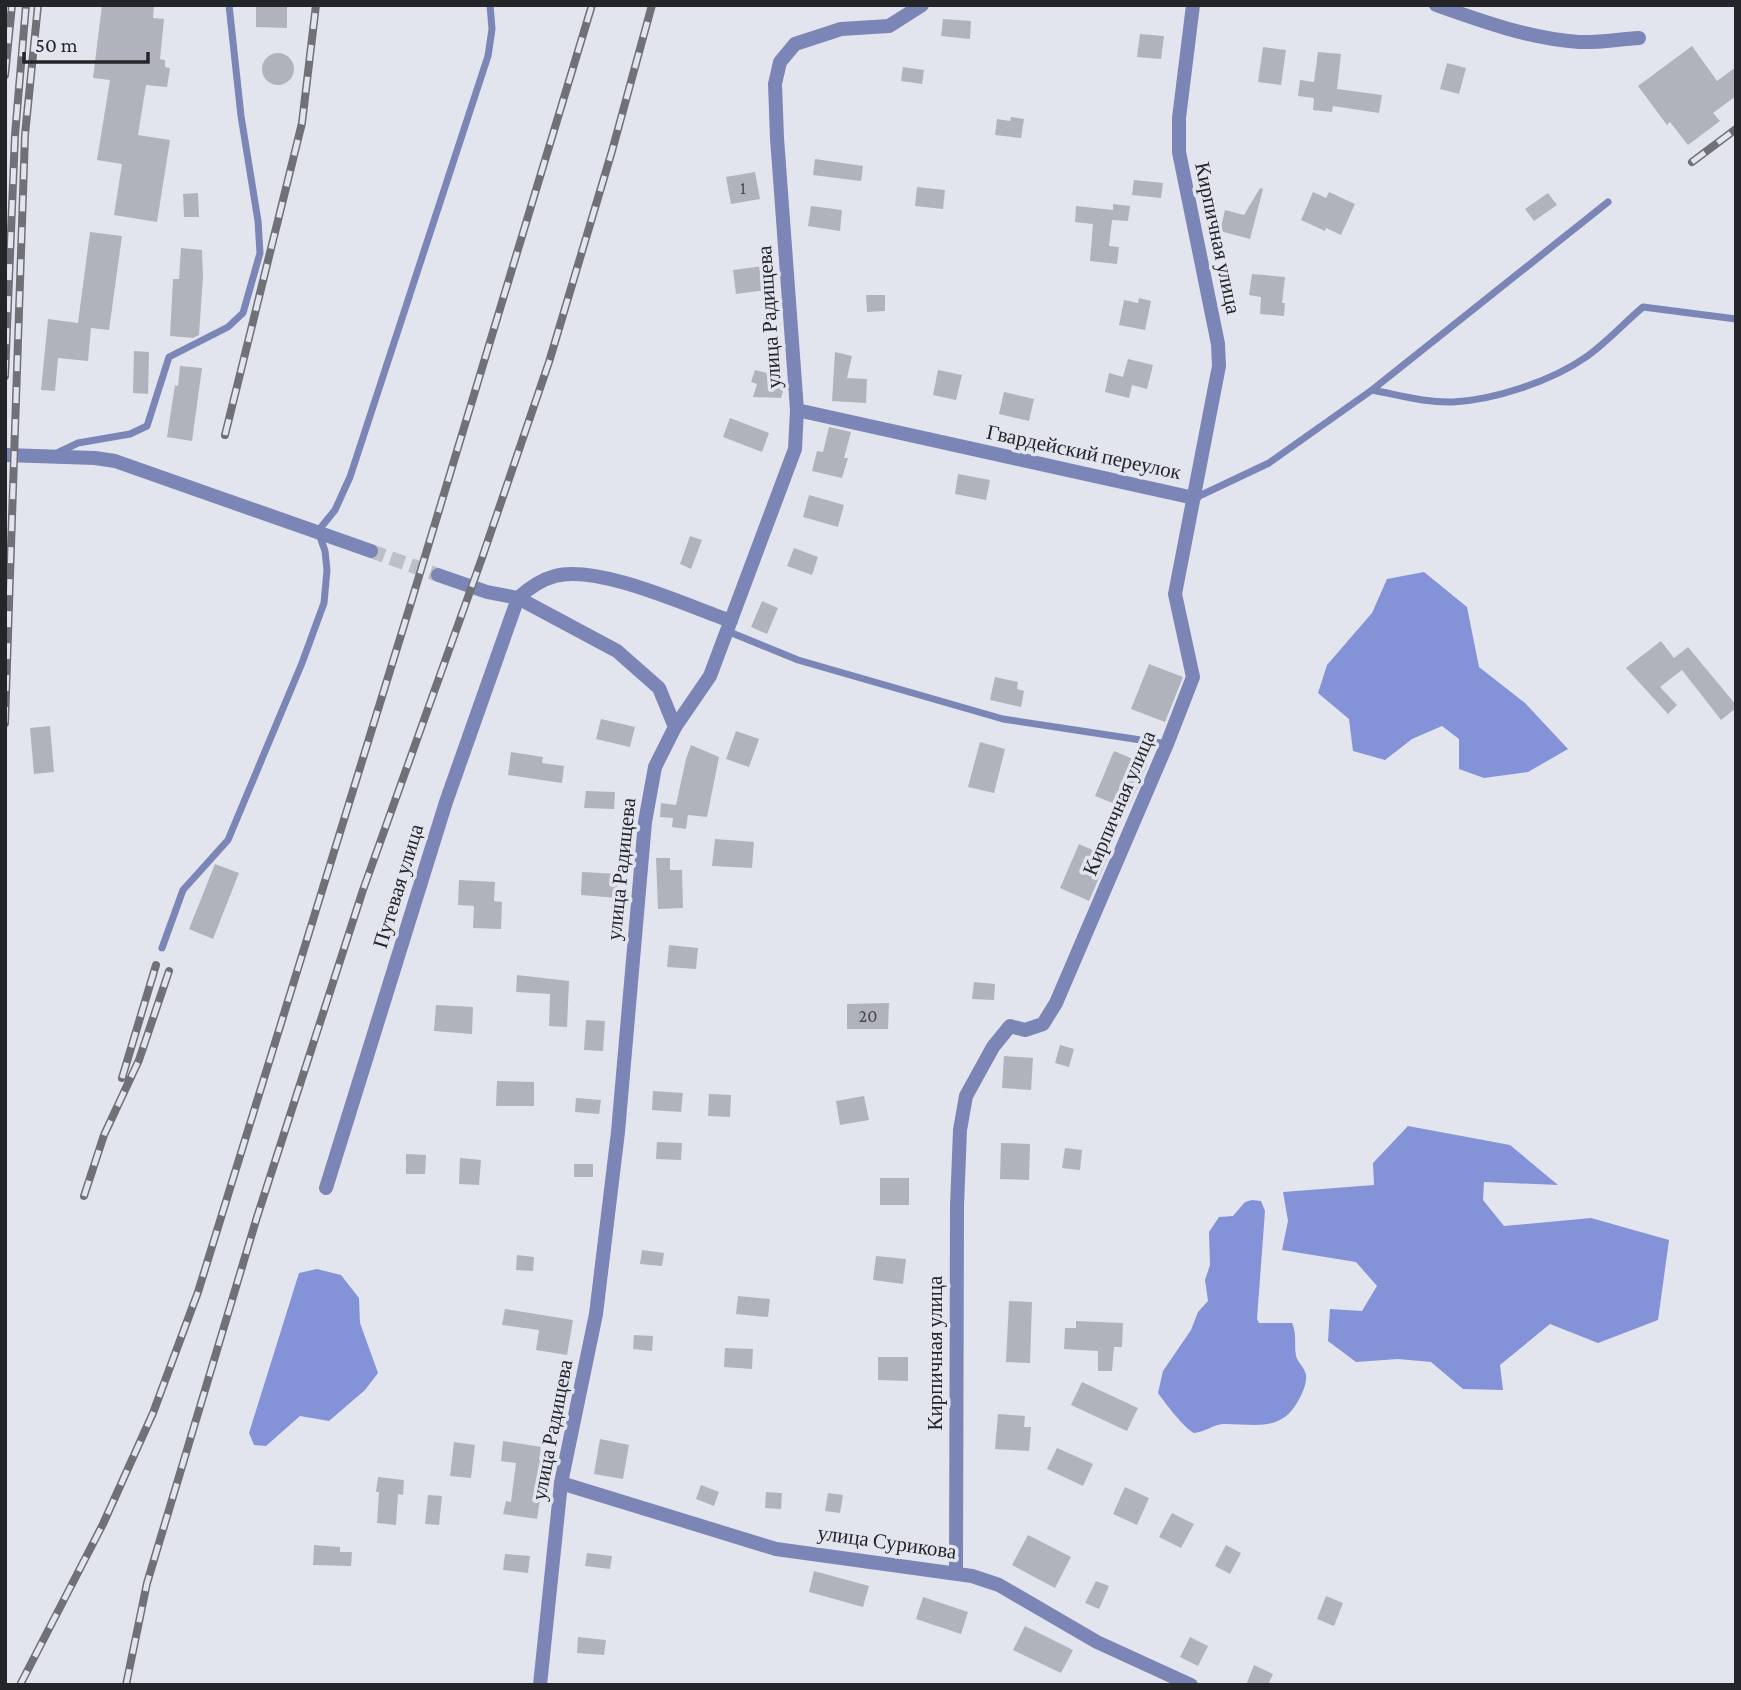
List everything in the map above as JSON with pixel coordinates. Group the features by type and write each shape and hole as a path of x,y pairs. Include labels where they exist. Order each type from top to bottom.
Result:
{"street":[{"name":"улица Радищева","path":"540,1685 561,1483 596,1314 618,1132 645,822 655,767 676,727 710,677 795,449 797,410 775,84 780,62 795,44 841,29 889,26 922,5"},
{"name":"Кирпичная улица","path":"956,1572 957,1206 960,1129 966,1096 1004,1032 1010,1026 1025,1030 1043,1024 1056,1003 1193,677 1175,594 1219,366 1218,344 1179,152 1179,118 1193,5"},
{"path":"1436,5 1469,17 1549,38 1580,42 1639,38"},
{"name":"Гвардейский переулок","path":"797,410 1194,498"},
{"path":"5,456 116,461 371,551"},
{"path":"518,598 534,584 556,576 586,573 617,580 729,626"},
{"path":"438,575 488,593 518,598 617,651 659,688 676,727"},
{"name":"Путевая улица","path":"326,1188 446,802 518,598"},
{"name":"улица Сурикова","path":"561,1483 776,1549 956,1572 999,1586 1097,1642 1191,1685"}],"lane":[{"path":"51,456 78,443 130,434 147,426 169,357 229,327 243,313 260,253 229,5"},
{"path":"162,948 183,890 228,840 302,663 324,603 327,570 325,551 318,531 335,510 350,477 467,121 488,56 492,29 490,5"},
{"name":"Гвардейский переулок","path":"1194,498 1269,463 1372,390 1608,202"},
{"path":"1372,390 1421,400 1452,402 1500,394 1552,375 1585,357 1643,307 1736,319"},
{"path":"729,626 798,660 1003,719 1167,744"}],"water":[{"path":"1424,572 1467,607 1479,667 1525,703 1568,749 1528,772 1484,778 1459,769 1459,739 1442,726 1412,739 1385,760 1353,751 1349,719 1318,693 1327,665 1372,613 1387,579"},
{"path":"1408,1126 1510,1145 1558,1185 1484,1182 1483,1200 1504,1226 1591,1218 1669,1240 1658,1320 1598,1343 1550,1324 1500,1365 1503,1390 1463,1389 1431,1362 1398,1359 1356,1362 1328,1341 1330,1309 1362,1311 1377,1286 1356,1262 1282,1250 1288,1221 1283,1192 1374,1185 1373,1163"},
{"path":"1261,1201 1265,1211 1257,1319 1259,1323 1292,1323 1296,1356 1306,1375 1305,1385 1291,1411 1276,1422 1257,1425 1221,1424 1194,1433 1180,1421 1158,1393 1163,1371 1191,1330 1198,1312 1208,1301 1205,1280 1210,1265 1209,1232 1219,1217 1233,1216 1245,1202"},
{"path":"317,1269 341,1275 359,1298 360,1323 378,1373 365,1390 329,1421 300,1416 266,1446 254,1445 249,1433 299,1273"}],"building":[{"path":"102,5 154,5 153,18 164,19 160,59 165,60 165,67 170,68 167,87 146,85 138,135 170,140 157,222 114,215 122,164 97,160 110,80 93,78"},
{"path":"256,5 287,5 287,28 256,27"},
{"path":"943,19 971,21 970,39 941,36"},
{"path":"1140,34 1164,36 1161,59 1137,57"},
{"path":"1692,46 1717,81 1736,67 1736,96 1713,113 1720,121 1688,145 1670,122 1667,125 1638,86"},
{"path":"1263,47 1286,50 1281,85 1258,82"},
{"path":"1318,52 1341,54 1337,89 1382,95 1379,113 1333,106 1332,112 1313,110 1314,98 1298,96 1300,80 1314,82"},
{"path":"278,53 289,58 294,69 289,80 278,85 267,80 262,69 267,58"},
{"path":"1447,63 1466,68 1459,94 1440,89"},
{"path":"903,67 924,70 922,84 901,81"},
{"path":"1011,117 1024,119 1021,138 995,135 997,119 1010,121"},
{"path":"815,159 863,166 861,181 813,175"},
{"path":"755,172 760,199 731,204 726,177"},
{"path":"1134,180 1163,183 1161,198 1132,195"},
{"path":"917,187 945,190 943,209 915,206"},
{"path":"1260,188 1263,189 1250,239 1220,231 1225,210 1244,215"},
{"path":"1313,192 1326,198 1329,192 1355,204 1341,235 1301,220"},
{"path":"198,193 199,217 184,217 183,194"},
{"path":"1548,193 1557,205 1534,221 1525,209"},
{"path":"1113,204 1130,206 1128,221 1112,220 1109,246 1119,247 1117,264 1090,261 1093,224 1075,222 1076,206 1113,210"},
{"path":"811,206 842,210 840,231 808,226"},
{"path":"90,232 122,236 109,330 91,328 88,361 58,358 55,391 41,390 48,319 78,323"},
{"path":"181,248 202,250 199,335 193,338 170,336 173,279 179,279"},
{"path":"771,265 774,289 736,294 733,270"},
{"path":"1252,274 1285,277 1282,303 1285,303 1284,316 1260,314 1261,297 1249,295"},
{"path":"866,295 885,295 885,311 867,312"},
{"path":"1139,298 1151,301 1145,330 1119,325 1124,300 1138,303"},
{"path":"134,351 149,352 148,394 133,393"},
{"path":"835,352 852,356 847,378 867,379 866,403 832,401"},
{"path":"1128,359 1153,365 1147,389 1132,385 1129,398 1105,392 1109,373 1123,377"},
{"path":"180,366 202,368 192,441 167,437"},
{"path":"755,370 774,375 772,380 785,384 781,398 753,397 757,384 751,382"},
{"path":"938,370 962,375 956,400 933,395"},
{"path":"1004,392 1034,399 1029,421 999,414"},
{"path":"730,418 769,433 762,452 723,437"},
{"path":"829,427 851,432 842,478 812,471 817,451 823,452"},
{"path":"958,474 990,480 986,500 955,494"},
{"path":"809,495 844,505 838,527 803,517"},
{"path":"690,536 702,540 691,569 680,564"},
{"path":"794,548 818,557 812,575 787,566"},
{"path":"762,601 778,608 767,634 751,627"},
{"path":"1661,641 1674,658 1688,647 1736,708 1721,720 1682,670 1660,687 1677,705 1668,714 1626,668"},
{"path":"1149,664 1183,677 1165,722 1131,709"},
{"path":"995,677 1018,682 1017,689 1024,691 1021,707 990,700"},
{"path":"601,719 635,727 630,747 596,739"},
{"path":"50,726 54,772 34,774 30,728"},
{"path":"736,731 759,739 749,767 726,759"},
{"path":"980,742 1005,749 994,793 968,787"},
{"path":"691,745 719,757 707,817 688,815 686,829 672,827 673,818 660,817 661,803 676,805"},
{"path":"1114,751 1147,765 1128,809 1095,796"},
{"path":"511,752 543,757 542,763 564,766 562,783 508,775"},
{"path":"586,791 615,792 614,809 584,808"},
{"path":"715,839 754,842 752,868 712,866"},
{"path":"1079,844 1108,857 1089,901 1060,888"},
{"path":"656,858 670,858 670,870 682,870 683,908 658,909"},
{"path":"215,864 239,873 213,939 189,929"},
{"path":"582,872 619,874 617,898 581,895"},
{"path":"459,880 495,882 494,901 502,902 501,929 473,928 474,906 458,905"},
{"path":"669,945 698,948 696,969 667,967"},
{"path":"517,975 569,981 567,1027 549,1026 550,994 516,992"},
{"path":"974,982 995,984 994,1000 972,999"},
{"path":"889,1003 888,1029 847,1029 847,1004"},
{"path":"436,1005 473,1007 472,1034 434,1031"},
{"path":"586,1020 605,1021 603,1051 584,1050"},
{"path":"1060,1045 1074,1049 1069,1067 1055,1063"},
{"path":"1004,1056 1033,1058 1031,1090 1002,1088"},
{"path":"497,1081 534,1082 534,1106 496,1106"},
{"path":"653,1091 683,1093 681,1112 652,1110"},
{"path":"709,1094 731,1095 730,1117 708,1116"},
{"path":"864,1096 869,1120 840,1125 836,1101"},
{"path":"576,1098 601,1100 599,1114 575,1112"},
{"path":"657,1142 682,1143 681,1160 656,1159"},
{"path":"1001,1143 1030,1144 1029,1180 1000,1179"},
{"path":"1065,1148 1082,1150 1080,1170 1062,1168"},
{"path":"406,1154 426,1155 425,1174 406,1174"},
{"path":"460,1158 481,1160 479,1185 459,1184"},
{"path":"574,1164 593,1164 593,1177 574,1177"},
{"path":"880,1178 909,1178 909,1205 880,1205"},
{"path":"642,1250 664,1253 662,1266 640,1264"},
{"path":"517,1255 534,1257 533,1271 516,1270"},
{"path":"876,1256 906,1259 903,1284 873,1280"},
{"path":"738,1296 770,1299 768,1317 736,1314"},
{"path":"1009,1301 1032,1302 1030,1363 1006,1362"},
{"path":"505,1309 573,1320 567,1355 536,1350 539,1330 502,1325"},
{"path":"1076,1321 1123,1323 1122,1347 1114,1347 1112,1371 1098,1371 1098,1351 1064,1349 1065,1328 1076,1328"},
{"path":"634,1335 653,1336 652,1351 633,1349"},
{"path":"725,1348 753,1349 752,1369 724,1367"},
{"path":"878,1357 908,1357 908,1381 878,1380"},
{"path":"1082,1382 1138,1408 1127,1431 1071,1405"},
{"path":"998,1414 1025,1416 1024,1427 1031,1427 1029,1451 995,1449"},
{"path":"600,1439 629,1445 623,1479 594,1474"},
{"path":"503,1441 541,1447 539,1460 546,1461 537,1519 503,1514 506,1501 511,1502 516,1463 501,1461"},
{"path":"454,1442 475,1445 471,1478 450,1476"},
{"path":"1057,1448 1093,1464 1083,1486 1047,1469"},
{"path":"378,1477 404,1480 403,1495 398,1494 396,1525 377,1523"},
{"path":"701,1485 719,1492 714,1506 696,1499"},
{"path":"1125,1487 1149,1498 1137,1525 1113,1514"},
{"path":"766,1492 782,1493 781,1509 765,1508"},
{"path":"828,1493 843,1495 840,1513 825,1511"},
{"path":"428,1495 442,1496 439,1525 425,1524"},
{"path":"1172,1513 1194,1524 1181,1548 1159,1537"},
{"path":"1028,1535 1071,1557 1055,1588 1012,1565"},
{"path":"314,1545 340,1547 340,1552 352,1552 351,1566 313,1565"},
{"path":"1226,1545 1241,1553 1230,1574 1215,1566"},
{"path":"587,1553 612,1556 610,1569 585,1566"},
{"path":"505,1554 530,1556 528,1573 503,1570"},
{"path":"814,1571 869,1586 863,1607 809,1592"},
{"path":"1096,1581 1109,1586 1099,1609 1085,1603"},
{"path":"1326,1596 1343,1603 1334,1626 1317,1619"},
{"path":"923,1597 968,1612 961,1634 916,1619"},
{"path":"1025,1626 1073,1650 1061,1673 1013,1650"},
{"path":"578,1637 606,1640 604,1655 577,1653"},
{"path":"1190,1637 1208,1646 1198,1666 1180,1657"},
{"path":"1254,1665 1273,1674 1268,1685 1246,1685"}],"tunnel":[{"path":"371,551 438,575"}],"railway":[{"path":"5,75 12,5"},
{"path":"5,376 15,135 26,5"},
{"path":"5,723 25,135 38,5"},
{"path":"225,435 302,123 316,5"},
{"path":"20,1685 103,1524 153,1413 198,1292 592,5"},
{"path":"126,1685 147,1583 257,1217 363,890 549,362 652,5"},
{"path":"1692,162 1736,129"},
{"path":"122,1078 156,965"},
{"path":"84,1196 104,1135 139,1060 169,971"}]}
